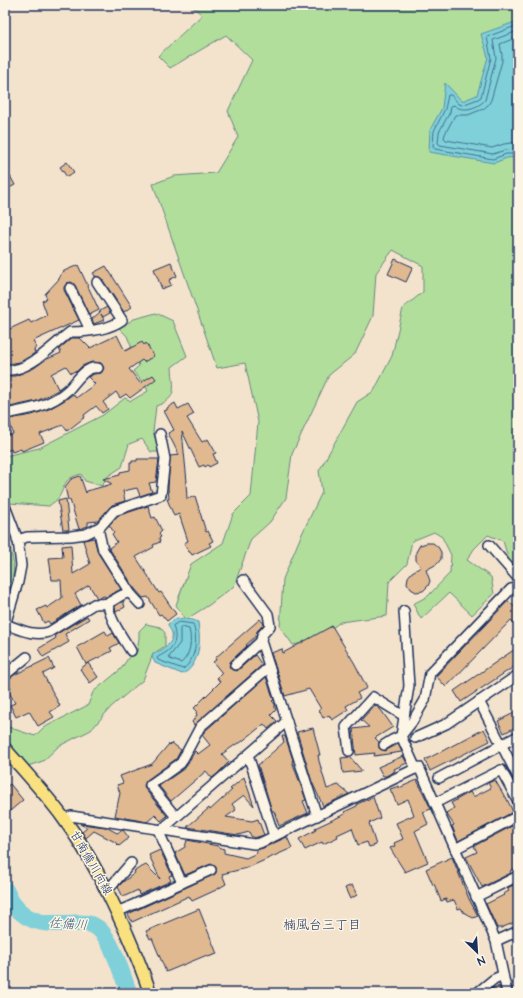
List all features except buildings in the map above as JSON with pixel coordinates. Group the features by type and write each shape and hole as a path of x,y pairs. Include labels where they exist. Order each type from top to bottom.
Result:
{"main road":[{"name":"甘南備川向線","path":"5,749 52,802 88,856 117,912 142,969 150,993"}],"street":[{"path":"5,370 18,369 44,355 50,347 70,332 81,332 110,326 122,320 97,282"},
{"path":"70,288 90,330"},
{"path":"5,414 26,410 51,402 68,390 84,373 91,368 98,368"},
{"path":"17,540 27,537 86,534 98,528 114,511 161,494 164,459 160,434"},
{"path":"5,506 17,540 20,573 5,625 29,633 44,634 94,604 108,603 130,592"},
{"path":"98,528 104,550 130,592 140,604"},
{"path":"489,545 518,578"},
{"path":"243,580 268,614 270,626 262,635 261,641 317,816"},
{"path":"384,745 400,736 422,707 425,700 430,673 511,590 518,588"},
{"path":"108,603 108,610 131,650"},
{"path":"404,611 409,686 400,736 416,769"},
{"path":"235,665 261,641"},
{"path":"5,675 27,657"},
{"path":"176,817 150,785 181,763 200,728 269,667"},
{"path":"415,738 446,724 518,675"},
{"path":"349,751 346,727 373,697 404,716"},
{"path":"479,701 518,776"},
{"path":"182,882 159,832 287,721"},
{"path":"439,778 518,736"},
{"path":"248,755 274,836"},
{"path":"65,820 71,816 254,844 260,843 419,767 496,941 507,993"},
{"path":"435,803 501,770 518,801"},
{"path":"455,849 518,816"},
{"path":"107,891 132,863"},
{"path":"117,912 211,870"},
{"path":"476,898 518,876"},
{"path":"496,941 518,931"},
{"path":"476,993 503,975"}],"green space":[{"path":"191,5 518,5 518,565 510,564 503,541 488,535 474,549 467,560 491,577 494,594 472,615 449,593 421,619 413,604 428,596 450,573 451,555 442,537 434,532 412,541 407,564 389,582 387,616 340,622 317,640 293,645 280,627 283,579 300,538 322,492 319,471 357,402 374,391 392,356 403,308 423,292 423,266 393,250 376,273 373,316 355,354 329,375 292,454 286,498 270,522 251,539 234,586 209,605 185,620 176,605 191,564 223,543 233,514 251,496 258,422 245,363 217,368 153,184 174,176 216,173 238,137 228,111 252,60 226,35 170,68 158,56 202,15"},
{"path":"156,313 173,321 187,356 172,367 173,391 171,396 163,403 156,406 153,432 160,452 151,452 142,439 129,444 122,467 108,476 102,486 85,481 81,474 66,482 56,501 49,506 9,503 5,489 5,456 39,448 103,415 125,398 131,401 148,391 133,371 139,366 127,336 119,328 134,319"},
{"path":"5,532 12,555 13,571 10,586 5,593"},
{"path":"146,624 160,627 165,633 165,646 153,654 143,680 111,707 91,730 59,746 43,761 28,766 5,739 5,726 35,736 43,728 88,705 93,692 121,669 130,655 137,652 139,631"}],"water":[{"path":"518,21 518,157 507,158 494,163 429,152 430,130 442,108 445,83 462,101 477,95 488,57 481,34"},
{"path":"177,618 198,622 199,628 199,645 195,661 187,672 182,674 155,663 152,657 153,654 169,644 172,633 168,627 168,624"}],"waterway":[{"name":"佐備川","path":"5,889 11,902 20,912 34,920 58,924 85,923 91,924 99,929 113,950 129,993"}],"district":[{"name":"楠風台三丁目","path":"322,925"}]}
